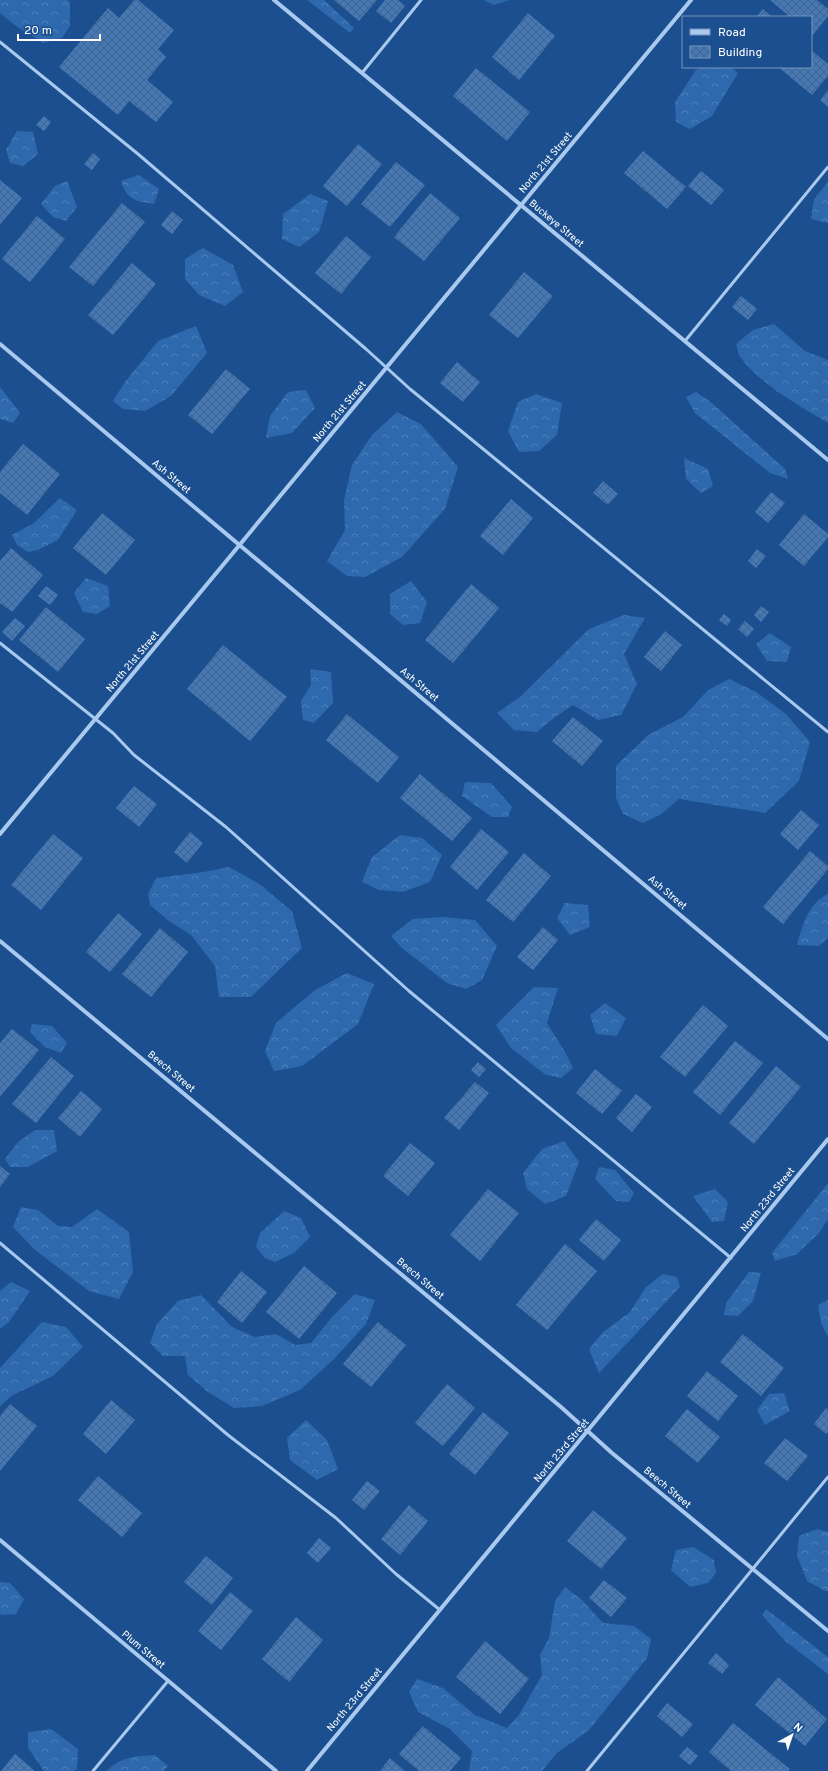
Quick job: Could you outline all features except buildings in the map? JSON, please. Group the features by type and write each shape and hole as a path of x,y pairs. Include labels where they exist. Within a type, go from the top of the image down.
{"street":[{"name":"Buckeye Street","path":"274,0 828,460"},
{"name":"North 21st Street","path":"0,834 691,0"},
{"name":"Ash Street","path":"0,344 828,1039"},
{"name":"Beech Street","path":"0,941 561,1407 612,1453 828,1631"},
{"name":"North 23rd Street","path":"307,1771 828,1139"},
{"name":"Plum Street","path":"0,1540 276,1771"}],"lane":[{"path":"362,73 421,0"},
{"path":"0,42 138,154 416,394 828,732"},
{"path":"685,341 828,167"},
{"path":"0,643 113,732 134,755 226,827 409,991 731,1258"},
{"path":"0,1243 216,1425 336,1518 396,1574 440,1610"},
{"path":"587,1771 828,1477"},
{"path":"93,1771 168,1681"}],"green space":[{"path":"0,0 67,0 70,2 70,26 62,38 43,43 16,26 0,13"},
{"path":"307,0 324,0 354,28 350,33"},
{"path":"484,0 509,0 494,5"},
{"path":"700,68 731,68 738,73 712,116 690,129 676,122 675,102 696,70"},
{"path":"17,131 33,132 38,154 23,166 10,163 6,150"},
{"path":"139,175 159,189 154,204 142,202 129,196 123,187 121,181"},
{"path":"67,181 77,207 66,221 53,217 41,204 55,186"},
{"path":"828,182 828,223 811,219 814,199"},
{"path":"310,194 328,201 319,232 299,247 282,239 283,214"},
{"path":"203,248 233,265 243,292 225,306 199,295 185,279 185,259"},
{"path":"774,324 805,351 828,360 828,423 770,386 749,368 740,357 736,344 753,330"},
{"path":"196,326 207,353 171,396 145,411 123,409 113,401 125,382 158,341"},
{"path":"0,387 20,413 13,423 0,419"},
{"path":"306,390 315,408 292,433 266,438 270,416 288,392"},
{"path":"696,392 712,403 785,469 788,479 770,473 695,413 686,397"},
{"path":"536,394 562,403 557,435 539,451 519,452 508,431 518,402"},
{"path":"397,412 421,424 458,467 445,509 402,557 365,577 347,576 327,561 345,530 344,500 352,465 372,435"},
{"path":"684,458 708,469 713,486 701,493 686,479"},
{"path":"60,498 77,510 58,540 38,550 28,552 17,545 12,535 34,523"},
{"path":"86,578 108,586 110,606 97,614 83,612 74,593"},
{"path":"411,581 427,602 420,623 403,625 390,614 390,594"},
{"path":"624,615 645,618 624,654 637,684 621,715 598,720 573,705 537,732 514,730 497,713 520,697 589,629"},
{"path":"770,633 791,647 787,662 767,661 756,644"},
{"path":"310,669 331,672 333,703 314,723 303,720 301,701 311,685"},
{"path":"729,679 756,692 786,714 810,742 799,781 765,813 679,799 660,815 643,823 623,814 616,798 616,766 648,735 683,717 708,690"},
{"path":"465,782 491,783 512,807 508,817 492,817 462,796"},
{"path":"400,835 422,838 442,855 430,882 403,892 379,890 362,882 372,857"},
{"path":"229,867 258,883 292,911 302,948 251,997 219,997 215,966 191,935 169,921 150,905 148,894 156,878 204,872"},
{"path":"828,894 828,938 819,946 797,945 807,915 821,898"},
{"path":"565,903 588,905 590,927 570,935 557,918"},
{"path":"443,917 475,920 497,946 482,980 466,989 447,983 402,948 391,936 413,919"},
{"path":"347,973 374,984 358,1024 302,1066 274,1071 265,1051 276,1023 315,990"},
{"path":"534,987 558,988 547,1023 573,1068 561,1078 546,1075 511,1048 496,1025"},
{"path":"605,1003 626,1018 617,1036 596,1034 590,1015"},
{"path":"32,1024 52,1026 67,1043 61,1053 45,1047 30,1032"},
{"path":"35,1130 54,1130 57,1151 28,1167 10,1167 5,1159 18,1142"},
{"path":"564,1141 579,1162 566,1196 545,1204 527,1189 523,1173 542,1149"},
{"path":"599,1167 615,1170 634,1193 629,1202 616,1201 595,1179"},
{"path":"828,1183 828,1219 819,1233 797,1254 775,1261 772,1253"},
{"path":"715,1189 728,1202 724,1221 712,1222 693,1196"},
{"path":"21,1207 38,1210 58,1226 72,1227 97,1209 129,1232 133,1272 119,1299 89,1291 35,1250 13,1227"},
{"path":"284,1211 301,1218 310,1237 294,1253 275,1262 265,1258 256,1247 260,1233"},
{"path":"749,1272 761,1273 753,1301 738,1316 724,1315 726,1303"},
{"path":"663,1274 677,1277 680,1287 599,1373 589,1349 603,1332 630,1312 646,1287"},
{"path":"11,1282 30,1291 9,1322 0,1329 0,1291"},
{"path":"355,1294 375,1300 366,1324 334,1359 300,1390 262,1406 234,1408 208,1392 188,1375 185,1356 163,1356 150,1343 157,1324 178,1301 201,1295 232,1327 255,1337 276,1334 295,1345 311,1343 332,1317"},
{"path":"828,1300 828,1337 821,1323 818,1305"},
{"path":"42,1322 66,1327 83,1347 53,1376 13,1395 0,1406 0,1368"},
{"path":"784,1393 790,1411 765,1425 757,1410 769,1394"},
{"path":"306,1420 327,1440 338,1469 317,1480 290,1460 287,1438"},
{"path":"817,1529 828,1532 828,1591 825,1591 807,1581 797,1556 799,1536"},
{"path":"693,1547 714,1560 716,1573 708,1583 690,1587 671,1570 676,1550"},
{"path":"0,1582 10,1583 24,1599 16,1614 1,1615 0,1613"},
{"path":"565,1587 582,1600 603,1623 634,1626 651,1639 647,1658 589,1730 557,1753 542,1771 469,1771 472,1751 450,1729 418,1712 409,1692 417,1679 443,1688 475,1715 507,1728 519,1715 542,1675 540,1655 549,1638 555,1601"},
{"path":"766,1609 828,1657 828,1674 785,1641 762,1615"},
{"path":"51,1729 78,1749 77,1769 74,1771 44,1771 28,1748 28,1732"},
{"path":"155,1755 168,1766 164,1771 107,1771 117,1763 129,1758"}]}
